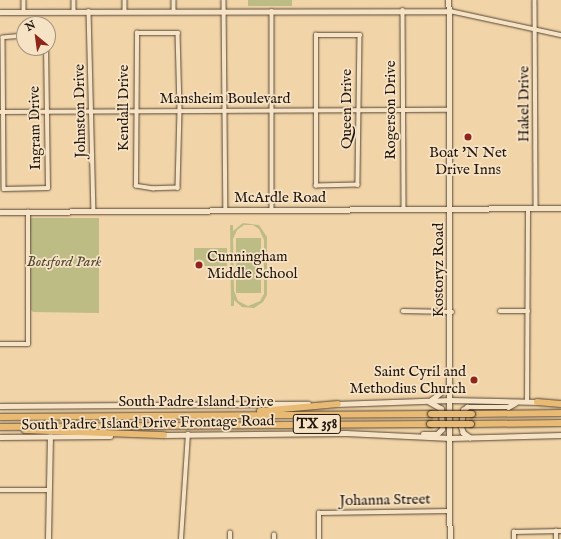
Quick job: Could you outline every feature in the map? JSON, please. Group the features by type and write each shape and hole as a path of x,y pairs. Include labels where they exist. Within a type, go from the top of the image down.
{"highway":[{"path":"537,402 561,403"},
{"path":"193,415 338,404"},
{"name":"South Padre Island Drive","path":"0,417 561,413"},
{"name":"South Padre Island Drive","path":"0,427 561,423"},
{"path":"14,427 48,432 164,435"}],"main road":[{"name":"Kostoryz Road","path":"450,0 452,312 450,384 450,539"},
{"path":"0,12 174,10 450,11"},
{"name":"McArdle Road","path":"0,212 561,208"},
{"path":"390,436 437,434 442,429 441,409 427,401 450,384"},
{"name":"South Padre Island Drive Frontage Road","path":"0,406 338,404 450,400 537,402"},
{"path":"470,438 463,432 461,427 463,410 467,407 508,407 517,402"},
{"name":"South Padre Island Drive Frontage Road","path":"0,437 346,433 450,438 561,435"},
{"path":"48,539 50,437"}],"street":[{"path":"24,0 24,12"},
{"path":"74,0 74,11"},
{"path":"125,0 125,11"},
{"path":"174,0 174,10"},
{"path":"224,0 226,211"},
{"name":"Hakel Drive","path":"535,0 536,209"},
{"path":"272,10 272,210"},
{"name":"Rogerson Drive","path":"403,10 402,110 404,210"},
{"name":"Johnston Drive","path":"89,11 94,211"},
{"path":"450,11 561,35"},
{"name":"Kendall Drive","path":"137,33 178,33 180,111 179,187 154,189 136,186 137,33"},
{"name":"Queen Drive","path":"316,35 360,35 360,110 358,185 316,186 316,35"},
{"path":"2,112 3,38 16,37"},
{"name":"Ingram Drive","path":"2,112 4,189 28,190 48,188 46,56"},
{"name":"Mansheim Boulevard","path":"2,112 450,110"},
{"path":"527,402 528,209"},
{"path":"0,344 28,344 28,212"},
{"path":"403,311 452,312"},
{"path":"500,311 528,311"},
{"path":"181,539 188,434"},
{"path":"0,490 49,490"},
{"name":"Johanna Street","path":"319,539 319,513 450,511"},
{"path":"556,531 556,539"},
{"path":"514,539 514,532 561,531"},
{"path":"230,533 230,539"}],"green space":[{"path":"248,0 292,0 292,6 248,6"},
{"name":"Botsford Park","path":"30,218 99,218 99,313 33,312 31,310"},
{"path":"243,223 259,225 267,237 267,295 263,302 254,308 242,307 234,300 234,306 231,306 230,225 233,225 233,231","holes":["244,225 253,225 259,229 264,240 264,294 260,301 248,306 238,301 234,291 233,239 237,230"]},
{"path":"236,238 261,238 261,293 236,293"},
{"path":"194,248 227,248 227,266 194,266"}],"place":[{"name":"Boat 'N Net Drive Inns","path":"468,137"},
{"name":"Cunningham Middle School","path":"199,265"},
{"name":"Saint Cyril and Methodius Church","path":"474,380"}]}
